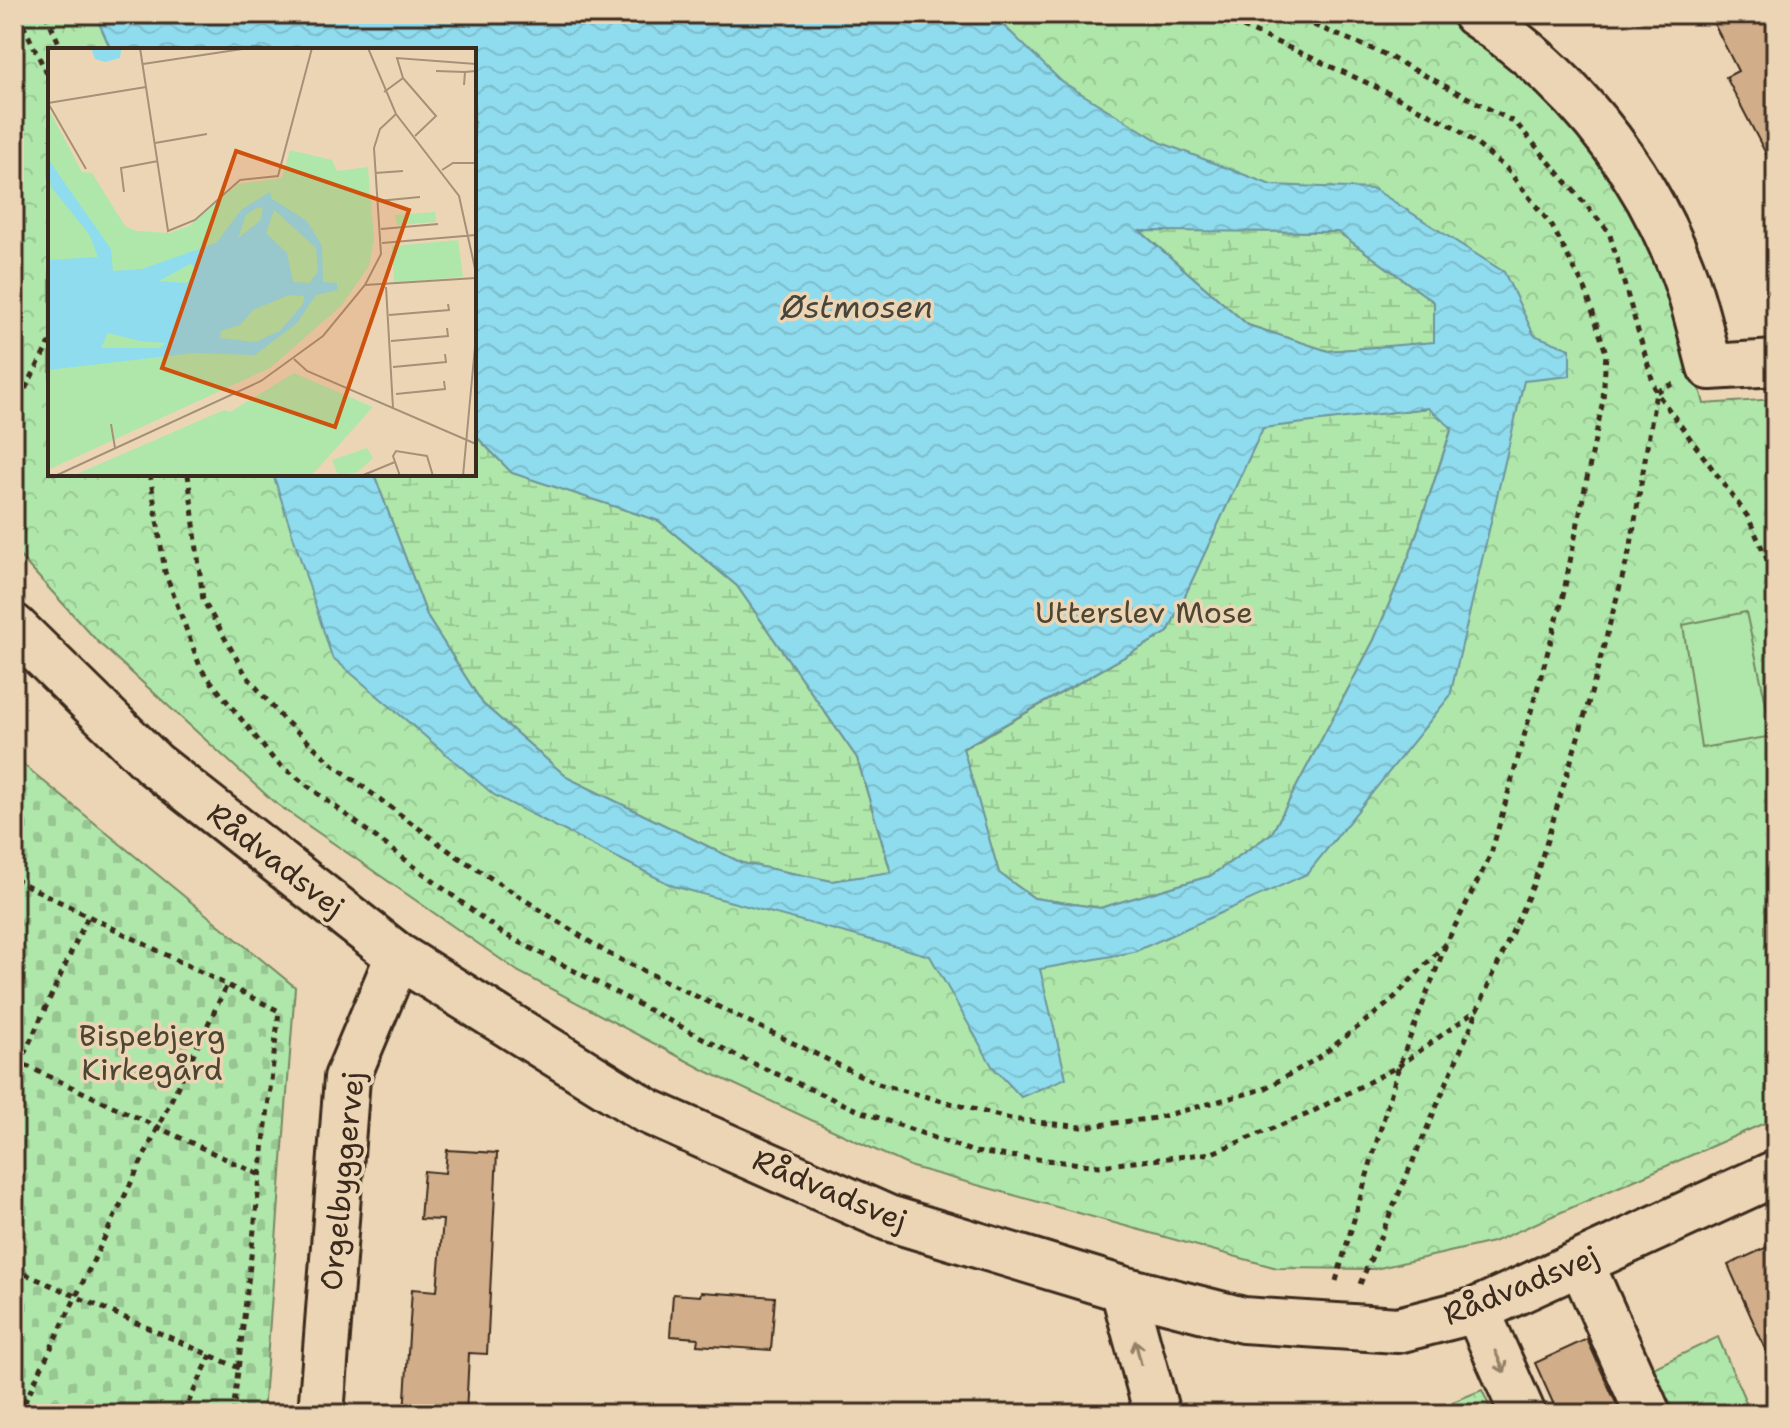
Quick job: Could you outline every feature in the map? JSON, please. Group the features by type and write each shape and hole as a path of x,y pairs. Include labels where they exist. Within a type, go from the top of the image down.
{"street":[{"path":"1475,14 1512,38 1583,103 1639,178 1682,268 1710,367 1776,363"},
{"name":"Rådvadsvej","path":"14,627 154,764 398,956 647,1111 888,1218 1123,1289 1243,1320 1398,1330 1477,1310 1776,1173"},
{"name":"Orgelbyggervej","path":"321,1414 347,1078 398,956"},
{"path":"1581,1263 1648,1414"},
{"path":"1123,1289 1157,1414"},
{"path":"1477,1310 1523,1414"}],"path":[{"path":"18,14 48,76"},
{"path":"46,14 61,48"},
{"path":"1214,14 1372,85 1455,127 1506,168 1552,226 1586,291 1606,353 1603,400 1562,601 1491,854 1447,942 1399,1066 1332,1328"},
{"path":"1287,14 1382,53 1516,123 1609,232 1656,392 1748,517 1776,579"},
{"path":"14,410 48,346"},
{"path":"1332,1328 1534,883 1589,701 1631,545 1656,392"},
{"path":"150,476 165,572 201,669 275,761 502,933 739,1057 857,1110 974,1152 1099,1166 1212,1153 1308,1114 1399,1066 1478,1009"},
{"path":"188,476 203,600 246,675 281,717 335,766 452,853 607,953 878,1084 1011,1119 1082,1127 1156,1118 1264,1089 1318,1058 1390,1002 1447,942"},
{"path":"14,879 279,1011 233,1414"},
{"path":"14,1076 17,1062 88,916"},
{"path":"19,1414 227,985"},
{"path":"17,1062 260,1175"},
{"path":"14,1269 239,1368"},
{"path":"183,1414 211,1355"}],"green space":[{"name":"Utterslev Mose","path":"14,14 1433,14 1447,20 1549,93 1625,185 1669,270 1704,404 1776,399 1776,1118 1493,1242 1375,1269 1277,1268 912,1167 706,1071 519,972 274,802 98,642 14,550"},
{"path":"1139,230 1338,232 1434,302 1434,343 1328,351 1248,325"},
{"path":"1428,408 1452,427 1410,554 1374,640 1272,833 1210,876 1100,908 1034,898 999,873 963,749 1168,632 1263,427"},
{"path":"476,436 512,473 659,521 737,586 857,758 891,873 832,881 742,863 568,778 483,704 428,618 375,476 476,476"},
{"path":"1746,612 1773,736 1701,748 1683,625"},
{"name":"Bispebjerg Kirkegård","path":"14,757 295,987 263,1414 14,1414"},
{"path":"1718,1337 1751,1414 1668,1414 1649,1370"},
{"path":"1482,1390 1493,1414 1423,1414"}],"water":[{"name":"Østmosen","path":"95,14 992,14 1061,81 1162,143 1271,185 1374,189 1504,272 1534,335 1570,349 1570,376 1524,381 1450,696 1307,874 1134,952 1040,969 1066,1078 1021,1097 992,1066 930,956 673,886 494,795 332,657 274,476 375,476 428,618 483,704 568,778 742,863 832,881 891,872 857,758 737,586 659,521 512,473 476,436 476,48 110,48","holes":["1140,231 1338,232 1434,302 1434,342 1328,351 1248,325","1428,408 1452,428 1410,554 1374,640 1272,833 1210,876 1100,908 1034,898 999,873 963,748 1168,632 1263,428"]}],"building":[{"path":"1709,14 1776,14 1776,173 1726,77 1738,71"},
{"path":"447,1150 497,1153 487,1354 469,1353 466,1414 404,1414 412,1289 437,1291 443,1220 420,1219 424,1171 445,1173"},
{"path":"1776,1243 1776,1373 1728,1265"},
{"path":"701,1292 775,1297 771,1350 697,1345 698,1338 670,1336 673,1294 700,1296"},
{"path":"1587,1339 1621,1414 1558,1414 1535,1363"}]}
